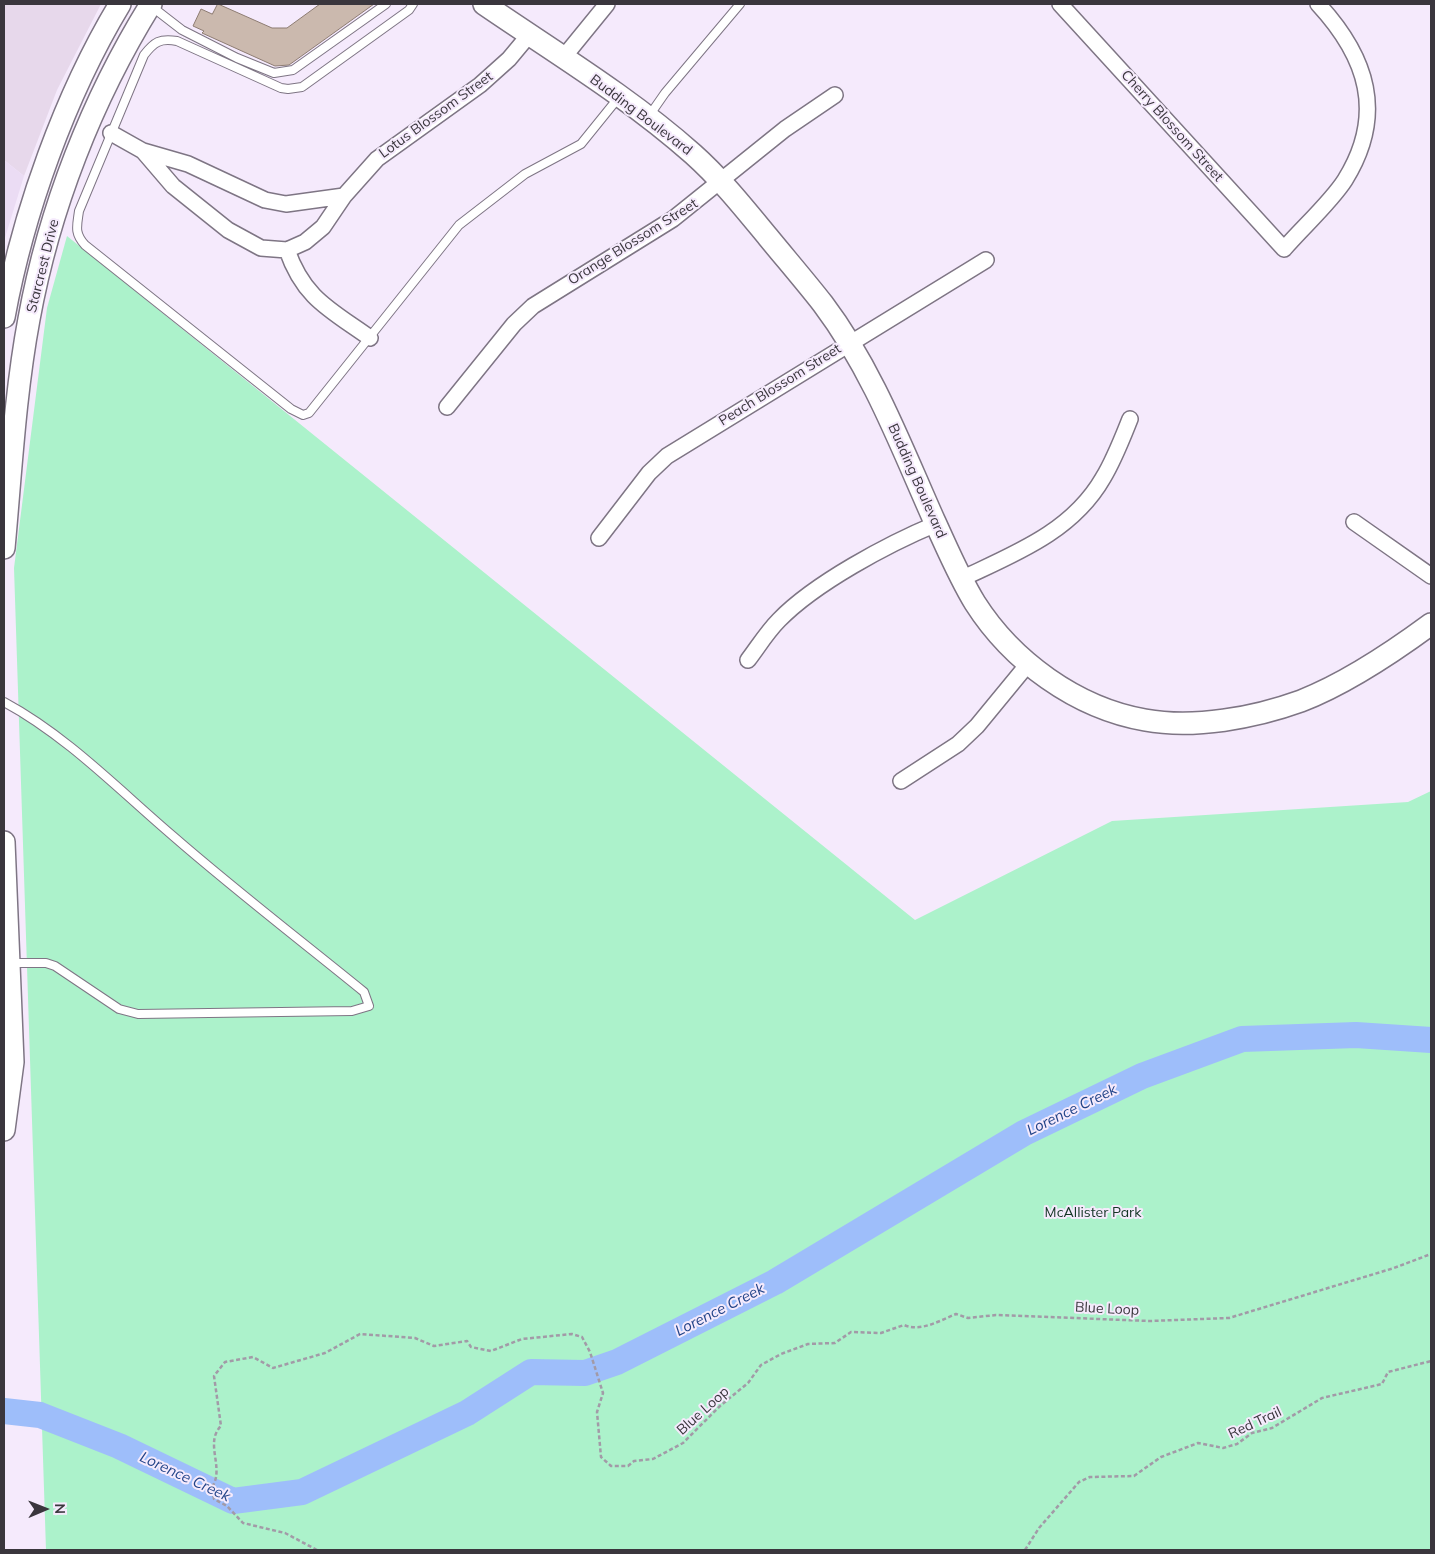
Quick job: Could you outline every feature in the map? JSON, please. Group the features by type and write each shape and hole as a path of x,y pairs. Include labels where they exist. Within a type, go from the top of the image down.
{"main road":[{"name":"Starcrest Drive","path":"4,317 29,213 74,94 120,4"},
{"name":"Starcrest Drive","path":"4,548 29,320 41,265 60,200 79,147 105,88 150,4"},
{"name":"Budding Boulevard","path":"484,4 648,118 721,180 822,302 850,342 879,398 962,579 992,627 1028,664 1075,694 1118,713 1143,720 1176,723 1214,720 1274,709 1302,700 1367,666 1431,624"},
{"path":"10,286 14,296 16,314 10,360 20,389"},
{"path":"4,842 13,1062 9,1104 4,1130"},
{"path":"4,1082 9,1104"}],"street":[{"path":"563,58 608,4"},
{"name":"Cherry Blossom Street","path":"1060,4 1284,249 1344,182 1357,157 1365,131 1367,104 1359,63 1340,27 1318,4"},
{"name":"Lotus Blossom Street","path":"287,250 305,242 323,228 344,196 377,159 480,85 509,59 529,35"},
{"name":"Orange Blossom Street","path":"447,407 514,324 533,306 673,220 700,200 721,180 785,129 836,95"},
{"path":"111,133 143,151 188,164 266,200 286,204 344,196"},
{"path":"143,151 173,186 228,230 261,248 287,250 298,277 308,292 370,338"},
{"name":"Peach Blossom Street","path":"599,538 649,473 667,456 986,260"},
{"path":"962,579 1030,547 1057,530 1077,512 1102,480 1130,419"},
{"path":"1354,522 1431,576"},
{"path":"748,660 778,621 809,594 888,547 936,524"},
{"path":"901,782 958,744 977,726 1028,664"}],"lane":[{"path":"150,4 182,30 237,58 274,73 293,70 386,4"},
{"path":"413,4 409,10 320,76 302,87 293,89 281,88 176,41 158,40 144,55 79,211 76,229 78,237 291,409 303,415 309,413 460,225 490,199 525,174 581,144 592,133 618,97"},
{"path":"648,118 665,93 740,4"},
{"path":"4,702 23,712 111,780 172,836 364,992 369,1006 352,1011 138,1014 118,1009 55,966 46,963 10,963"}],"path":[{"name":"Blue Loop","path":"316,1550 285,1533 243,1523 227,1506 214,1499 212,1488 217,1480 218,1468 213,1448 218,1429 221,1426 214,1376 225,1362 253,1357 273,1368 325,1353 360,1334 415,1338 434,1346 467,1341 471,1347 491,1351 522,1339 572,1334 582,1338 590,1352 603,1393 597,1412 601,1457 611,1466 628,1466 634,1461 653,1459 683,1444 720,1406 748,1383 761,1365 781,1354 808,1344 834,1343 851,1332 881,1333 904,1325 911,1328 923,1328 956,1314 968,1318 1005,1315 1152,1321 1229,1318 1394,1268 1431,1254"},
{"name":"Red Trail","path":"1025,1550 1039,1528 1079,1482 1090,1477 1134,1476 1161,1457 1198,1444 1223,1448 1237,1444 1252,1433 1272,1428 1322,1398 1382,1384 1388,1372 1431,1361"}],"shaded area":[{"path":"4,4 101,4 57,90 24,176 4,160"},
{"path":"4,160 24,176 4,241"}],"green space":[{"name":"McAllister Park","path":"67,236 915,920 1112,821 1408,802 1431,791 1431,1550 46,1550 14,568 47,308"}],"building":[{"path":"218,4 272,28 287,28 320,4 374,4 289,65 275,66 202,33 204,31 193,26 201,9 212,14"}],"waterway":[{"name":"Lorence Creek","path":"4,1411 40,1415 119,1446 233,1501 302,1492 467,1413 531,1372 585,1373 617,1362 775,1282 1024,1133 1142,1076 1242,1039 1356,1035 1431,1040"}]}
